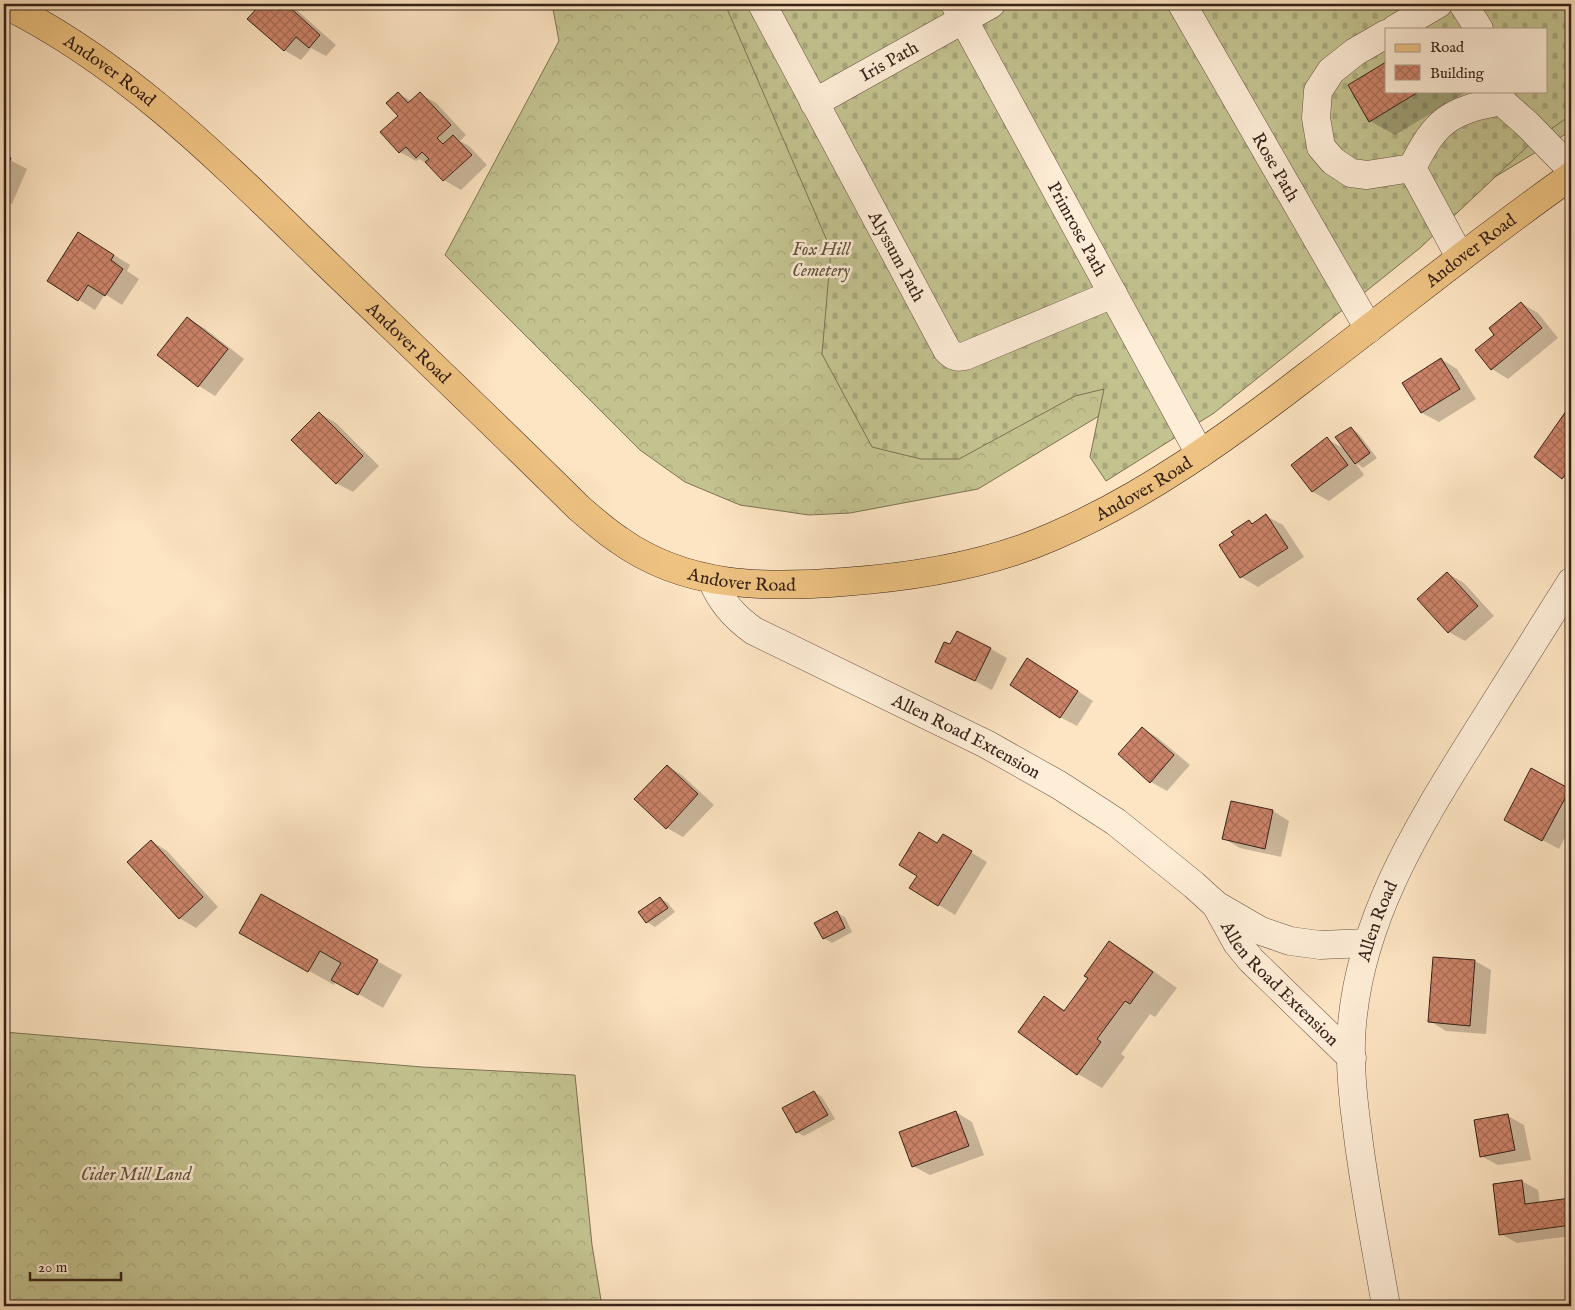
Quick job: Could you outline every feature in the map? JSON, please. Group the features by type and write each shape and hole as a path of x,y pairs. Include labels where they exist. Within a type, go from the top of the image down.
{"main road":[{"name":"Andover Road","path":"4,4 48,27 94,57 194,136 579,508 619,540 641,554 687,574 712,580 753,585 824,584 933,572 994,557 1053,537 1146,488 1200,454 1274,402 1460,257 1571,176"}],"street":[{"name":"Alyssum Path","path":"762,4 952,355 958,357 965,356 1113,294"},
{"name":"Iris Path","path":"814,103 959,11 992,4"},
{"name":"Rose Path","path":"1182,4 1369,329"},
{"path":"1397,28 1438,4"},
{"path":"1463,4 1478,28"},
{"name":"Primrose Path","path":"959,11 1200,454"},
{"path":"1385,35 1355,52 1331,71 1318,91 1316,118 1321,147 1333,162 1351,173 1367,175 1412,168"},
{"path":"1412,168 1424,144 1437,127 1450,116 1501,96 1571,169"},
{"path":"1412,168 1460,257"},
{"name":"Allen Road Extension","path":"712,580 720,598 731,613 754,631 986,744 1059,785 1116,822 1216,905 1261,931 1290,941 1320,945 1368,943"},
{"name":"Allen Road","path":"1386,1306 1362,1171 1351,1084 1355,996 1368,943 1387,892 1409,845 1449,777 1571,582"},
{"name":"Allen Road Extension","path":"1216,905 1237,943 1251,960 1352,1058"}],"green space":[{"name":"Fox Hill Cemetery","path":"552,4 1571,4 1571,131 978,489 850,513 809,515 740,505 685,482 640,450 445,255 559,41"},
{"name":"Fox Hill Cemetery","path":"725,4 1571,4 1571,115 1531,143 1420,248 1214,413 1106,481 1090,457 1104,389 1075,396 959,459 921,459 872,447 822,354 831,250"},
{"name":"Cider Mill Land","path":"4,1032 422,1067 575,1075 592,1245 602,1306 4,1306"}],"building":[{"path":"261,4 286,4 320,35 309,48 296,37 284,51 247,19"},
{"path":"1385,63 1385,92 1418,92 1369,122 1348,85"},
{"path":"398,92 408,103 420,92 451,125 437,138 443,144 453,135 472,155 443,181 425,162 429,159 422,152 416,158 406,147 399,153 380,132 398,116 386,103"},
{"path":"4,155 11,158 4,176"},
{"path":"78,232 114,255 111,260 123,269 105,296 88,285 78,301 47,281"},
{"path":"1521,302 1542,328 1491,370 1475,350 1494,335 1489,328"},
{"path":"187,317 228,349 198,387 157,355"},
{"path":"1441,358 1460,389 1421,413 1402,383"},
{"path":"1571,404 1571,467 1562,479 1534,457"},
{"path":"319,412 363,456 336,484 291,440"},
{"path":"1351,427 1370,453 1355,464 1335,437"},
{"path":"1327,437 1348,465 1312,492 1291,465"},
{"path":"1266,514 1288,548 1240,578 1219,545 1234,535 1231,532 1249,520 1252,524"},
{"path":"1447,572 1478,606 1448,633 1417,599"},
{"path":"957,631 991,648 975,681 935,662 944,642 950,644"},
{"path":"1027,658 1078,691 1060,718 1010,685"},
{"path":"1142,727 1174,755 1150,783 1118,754"},
{"path":"667,765 698,794 666,829 634,799"},
{"path":"1531,768 1570,789 1542,841 1504,820"},
{"path":"1231,801 1273,810 1265,849 1222,839"},
{"path":"919,832 937,843 943,834 972,851 938,906 909,888 917,876 899,865"},
{"path":"151,840 203,897 179,919 127,862"},
{"path":"261,894 378,960 358,995 331,980 341,963 320,951 308,972 239,933"},
{"path":"660,897 668,908 646,923 638,912"},
{"path":"837,911 845,928 823,939 814,923"},
{"path":"1109,941 1153,972 1130,1004 1125,1001 1097,1039 1101,1042 1077,1075 1018,1032 1044,996 1064,1011 1088,978 1084,976"},
{"path":"1433,957 1475,960 1470,1026 1428,1022"},
{"path":"814,1091 828,1115 796,1133 782,1108"},
{"path":"956,1111 969,1146 912,1167 899,1132"},
{"path":"1508,1114 1515,1150 1480,1157 1474,1120"},
{"path":"1522,1180 1525,1204 1571,1198 1571,1225 1499,1235 1493,1184"}]}
